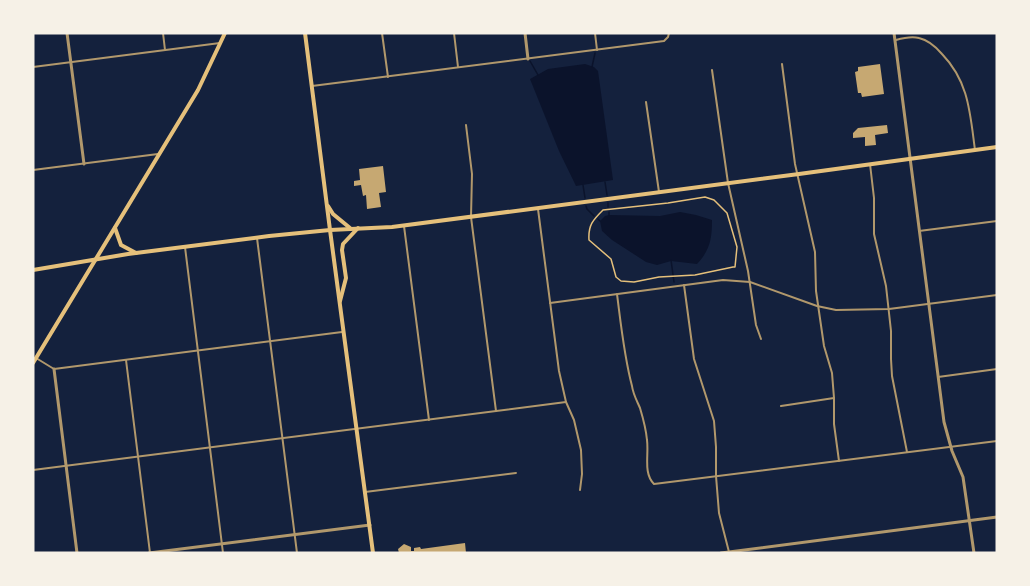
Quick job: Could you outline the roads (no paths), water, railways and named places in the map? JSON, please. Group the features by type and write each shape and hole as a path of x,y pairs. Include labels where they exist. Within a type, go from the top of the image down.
{"main road":[{"path":"34,361 198,90 225,33"},
{"path":"305,33 373,553"},
{"path":"33,270 136,253 330,230 392,227 997,147"},
{"path":"326,203 333,214 351,229"},
{"path":"115,228 121,245 136,253"},
{"path":"340,304 346,278 343,244 358,228"}],"street":[{"path":"67,33 84,164"},
{"path":"164,33 165,50"},
{"path":"382,33 387,76"},
{"path":"454,33 458,68"},
{"path":"525,33 528,59"},
{"path":"595,33 597,50"},
{"path":"894,33 944,422 963,477 974,553"},
{"path":"312,86 664,41 669,35"},
{"path":"895,40 919,38 929,42 950,62 966,91 975,150"},
{"path":"33,67 220,43"},
{"path":"782,64 795,164 816,252 817,306 824,346 832,373 834,424 839,461"},
{"path":"712,70 728,183 750,282 756,325 761,339"},
{"path":"646,102 659,192"},
{"path":"466,124 472,174 471,217 496,411"},
{"path":"33,170 160,154"},
{"path":"870,164 874,198 874,234 886,286 891,331 892,376 907,452"},
{"path":"538,208 559,371 581,450 580,490"},
{"path":"919,231 997,221"},
{"path":"404,225 429,420"},
{"path":"257,238 297,553"},
{"path":"185,247 224,553"},
{"path":"550,303 723,280 750,282 817,306 836,310 888,309 997,295"},
{"path":"684,285 694,359 714,421 720,513 729,552"},
{"path":"617,294 632,388 646,430 649,452 647,468 649,478 654,484 997,441"},
{"path":"34,361 54,369 343,332"},
{"path":"126,360 150,553 370,525"},
{"path":"54,369 77,553"},
{"path":"938,377 997,369"},
{"path":"781,406 834,398"},
{"path":"33,470 566,402"},
{"path":"365,492 516,473"},
{"path":"721,553 997,518"}],"water":[{"path":"585,64 598,71 613,180 576,186 530,79 548,69"},
{"path":"680,212 712,220 709,244 697,264 671,261 657,265 646,262 612,240 602,231 600,221 609,215 660,216"}],"waterway":[{"path":"592,67 595,53"},
{"path":"530,61 538,75"},
{"path":"605,182 607,195"},
{"path":"583,185 585,198"},
{"path":"586,206 594,216"},
{"path":"671,260 674,282"}]}
